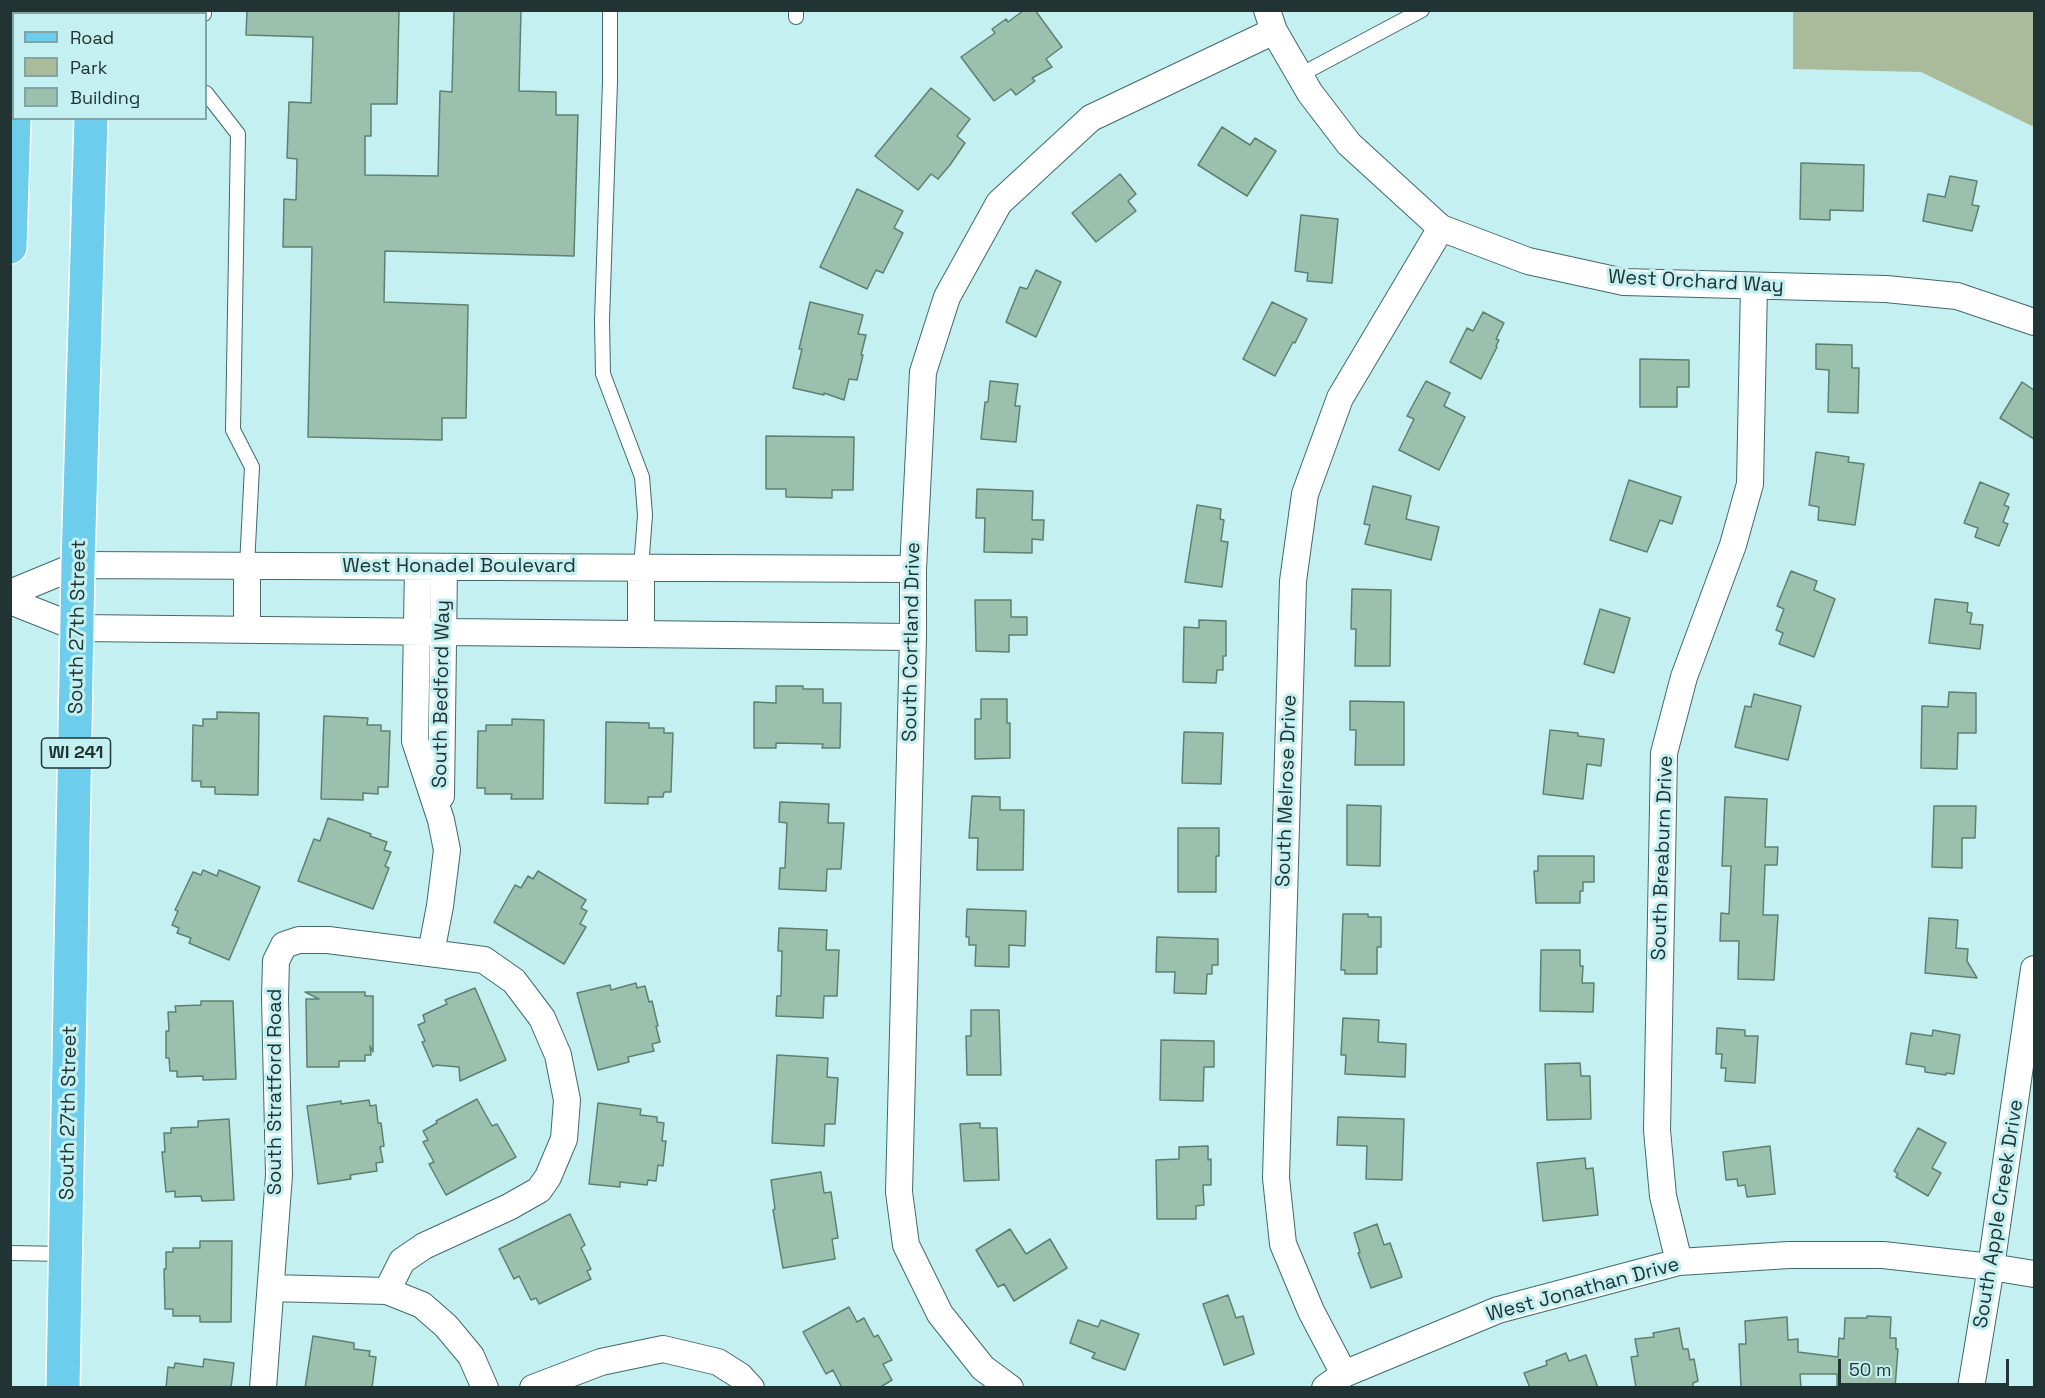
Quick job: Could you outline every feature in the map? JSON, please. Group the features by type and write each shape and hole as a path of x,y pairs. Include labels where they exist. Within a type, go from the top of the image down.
{"main road":[{"path":"10,247 14,120"},
{"name":"South 27th Street","path":"63,1388 78,565 91,120"}],"street":[{"name":"West Orchard Way","path":"1270,21 1310,93 1349,144 1441,228 1528,261 1624,282 1886,289 1957,296 2034,322"},
{"name":"South Cortland Drive","path":"1010,1388 983,1368 940,1314 906,1245 900,1202 912,569 923,372 947,297 999,203 1091,118 1270,21"},
{"name":"South Melrose Drive","path":"1335,1381 1311,1311 1283,1244 1276,1178 1293,581 1305,494 1341,398 1441,228"},
{"name":"South Breaburn Drive","path":"1678,1262 1663,1196 1657,1130 1665,753 1684,677 1733,545 1750,484 1754,286"},
{"name":"West Honadel Boulevard","path":"10,593 78,565 912,569"},
{"path":"247,566 247,630"},
{"name":"South Bedford Way","path":"418,567 415,741 441,820 447,850 431,952"},
{"name":"South Bedford Way","path":"441,820 444,567"},
{"path":"641,568 641,634"},
{"path":"10,601 78,628 912,637"},
{"name":"South Stratford Road","path":"263,1388 279,1175 276,961 284,945 299,940 328,940 431,952"},
{"path":"387,1291 402,1261 424,1246 509,1207 539,1190 548,1177 564,1139 567,1100 558,1055 542,1018 514,981 484,960 431,952"},
{"name":"South Apple Creek Drive","path":"1971,1388 2034,969"},
{"name":"West Jonathan Drive","path":"1335,1381 1498,1310 1678,1262 1789,1255 1883,1255 2034,1274"},
{"path":"271,1288 387,1291 422,1305 446,1326 471,1356 485,1388"},
{"path":"533,1388 601,1362 663,1349 718,1362 740,1376 752,1388"}],"lane":[{"path":"610,10 610,82 602,320 603,374 642,477 645,515 641,568"},
{"path":"1300,75 1422,10"},
{"path":"207,94 238,134 233,430 252,467 247,566"},
{"path":"10,1253 66,1254"}],"green space":[{"path":"1793,11 2034,11 2034,127 1921,72 1793,69"}],"building":[{"path":"247,10 399,10 397,104 371,104 371,136 365,136 365,175 438,176 440,91 452,92 454,10 521,10 519,91 556,92 556,115 578,115 574,256 385,251 384,302 468,305 466,418 442,418 442,440 308,437 312,247 283,247 284,199 296,200 297,159 287,158 289,102 311,103 313,37 246,35"},
{"path":"1024,10 1035,10 1062,47 1046,59 1052,67 1032,78 1035,81 1016,95 1011,89 994,101 961,57 995,33 992,29 1006,19 1008,22"},
{"path":"931,88 970,119 957,136 965,143 950,165 938,179 931,174 918,190 875,156"},
{"path":"1222,127 1250,145 1255,138 1276,151 1247,196 1198,165"},
{"path":"1801,163 1864,165 1863,211 1830,210 1830,220 1800,219"},
{"path":"1120,174 1136,194 1128,201 1136,211 1096,242 1072,213"},
{"path":"1950,176 1977,181 1972,205 1979,206 1972,231 1923,221 1928,194 1945,197"},
{"path":"857,189 903,211 894,228 903,233 883,273 876,270 867,289 820,267"},
{"path":"1301,215 1338,219 1332,283 1307,281 1308,273 1295,271"},
{"path":"1036,270 1061,282 1036,337 1006,322 1020,287 1027,289"},
{"path":"810,302 863,315 858,334 866,335 861,355 863,355 857,380 849,379 844,400 824,393 824,395 793,388"},
{"path":"1272,302 1307,319 1275,376 1243,359"},
{"path":"1483,312 1504,323 1496,339 1499,340 1497,347 1481,379 1450,362 1467,328 1473,331"},
{"path":"1816,344 1852,345 1852,368 1859,368 1858,413 1828,412 1829,370 1816,369"},
{"path":"1640,359 1689,360 1689,387 1677,387 1677,407 1640,407"},
{"path":"990,381 1018,384 1015,406 1020,406 1016,442 981,439"},
{"path":"1426,381 1450,393 1444,406 1465,417 1439,470 1399,450 1414,419 1407,416"},
{"path":"2022,382 2034,390 2034,439 2000,418"},
{"path":"766,436 854,437 853,490 832,490 832,498 786,497 786,489 766,489"},
{"path":"1816,452 1849,457 1848,462 1864,464 1855,525 1818,520 1819,507 1809,505"},
{"path":"1629,480 1681,497 1672,524 1660,520 1647,552 1610,540"},
{"path":"1980,482 2009,494 2004,505 2009,507 2003,522 2008,524 1999,546 1975,537 1978,528 1964,523"},
{"path":"1373,486 1411,496 1406,519 1439,527 1431,560 1365,544 1370,525 1364,524"},
{"path":"977,489 1033,491 1032,520 1044,520 1043,540 1032,539 1032,553 984,552 985,518 976,518"},
{"path":"1197,505 1221,509 1220,519 1224,520 1221,541 1228,542 1222,587 1185,582"},
{"path":"1791,571 1817,581 1814,590 1835,599 1814,657 1779,644 1783,633 1776,630 1784,609 1777,606"},
{"path":"1352,589 1391,590 1390,666 1355,666 1356,629 1351,629"},
{"path":"1935,599 1968,603 1967,612 1972,613 1970,624 1983,625 1980,649 1929,643"},
{"path":"975,600 1011,600 1011,617 1027,617 1027,635 1009,635 1009,652 976,651"},
{"path":"1600,609 1630,618 1614,673 1584,664"},
{"path":"1199,620 1226,621 1226,656 1223,656 1223,670 1217,670 1216,683 1183,682 1184,627 1199,628"},
{"path":"776,686 823,689 823,703 841,703 840,748 822,748 823,744 776,743 776,748 754,748 754,702 776,703"},
{"path":"1949,692 1976,693 1976,733 1958,733 1957,769 1921,768 1922,706 1948,707"},
{"path":"1754,694 1801,706 1788,760 1735,747 1745,706 1751,707"},
{"path":"981,699 1007,699 1010,758 975,759 975,719 981,719"},
{"path":"1350,701 1404,702 1404,765 1355,765 1356,730 1350,730"},
{"path":"217,712 259,713 258,795 215,794 215,787 201,787 201,781 192,781 193,725 203,726 203,719 217,719"},
{"path":"324,716 368,718 367,725 381,725 381,731 390,731 388,787 378,787 378,794 363,793 363,800 321,799"},
{"path":"512,719 544,720 543,799 511,799 512,794 485,794 485,788 477,788 478,731 486,731 486,725 512,725"},
{"path":"606,722 649,723 649,728 664,728 664,733 673,733 671,792 664,792 663,797 648,797 648,804 605,803"},
{"path":"1550,730 1604,739 1601,766 1587,764 1583,799 1543,794"},
{"path":"1184,732 1223,733 1221,784 1182,783"},
{"path":"972,796 1000,797 1000,810 1024,810 1023,870 977,870 978,838 969,838"},
{"path":"1725,797 1767,799 1765,847 1778,847 1777,865 1765,865 1763,915 1778,915 1774,980 1738,979 1739,941 1720,941 1721,913 1729,914 1731,866 1722,866"},
{"path":"780,802 829,804 828,823 844,823 841,869 827,869 826,891 779,889 780,868 785,868 787,823 779,822"},
{"path":"1347,805 1381,806 1380,866 1347,865"},
{"path":"1934,806 1976,806 1975,838 1962,838 1962,868 1932,867"},
{"path":"328,818 387,842 384,850 391,852 385,866 389,868 373,909 298,881 314,839 320,841"},
{"path":"1178,828 1219,828 1216,892 1178,892"},
{"path":"1538,856 1594,856 1594,882 1583,882 1580,903 1536,903 1534,871 1538,871"},
{"path":"203,870 217,876 219,870 260,887 229,960 189,943 191,938 177,933 179,928 172,925 178,911 175,910 193,872 201,875"},
{"path":"538,871 586,900 581,908 587,911 580,924 586,927 564,964 494,922 515,885 521,888 528,876 533,879"},
{"path":"967,909 1026,911 1025,946 1009,945 1009,967 975,966 976,945 969,945 969,937 966,937"},
{"path":"1343,914 1368,914 1368,917 1381,917 1381,947 1377,947 1377,974 1345,974 1345,970 1341,970"},
{"path":"1929,918 1958,920 1956,948 1968,949 1967,961 1977,978 1925,973"},
{"path":"779,928 827,930 826,950 839,950 837,996 824,996 823,1018 776,1016 777,996 781,996 782,951 778,951"},
{"path":"1157,937 1218,939 1218,965 1212,965 1212,974 1207,974 1206,994 1174,993 1175,972 1156,972"},
{"path":"1541,950 1580,950 1580,966 1583,966 1582,983 1594,983 1593,1012 1540,1011"},
{"path":"636,983 637,988 645,986 649,1002 652,1001 660,1042 652,1044 654,1051 628,1057 629,1062 598,1070 577,993 610,985 611,990"},
{"path":"475,988 506,1060 460,1081 459,1067 436,1065 433,1067 422,1042 425,1041 418,1025 425,1022 423,1015 447,1004 445,1000"},
{"path":"305,992 365,992 365,996 373,996 373,1052 370,1046 371,1055 365,1055 365,1061 339,1061 339,1067 307,1067 306,999 319,999"},
{"path":"201,1001 233,1001 236,1079 203,1080 203,1076 177,1077 177,1071 170,1071 169,1058 166,1058 166,1031 169,1031 168,1012 176,1012 175,1006 201,1005"},
{"path":"971,1010 999,1010 1001,1075 967,1075 966,1036 971,1036"},
{"path":"1343,1018 1379,1020 1378,1042 1406,1044 1405,1077 1345,1074 1346,1055 1341,1055"},
{"path":"1717,1028 1745,1030 1745,1036 1758,1036 1755,1083 1725,1081 1726,1068 1721,1068 1722,1054 1716,1054"},
{"path":"1933,1030 1960,1035 1954,1074 1925,1072 1925,1067 1906,1064 1911,1033 1932,1036"},
{"path":"1161,1040 1214,1041 1214,1067 1204,1067 1203,1101 1160,1100"},
{"path":"777,1055 828,1058 827,1077 838,1078 835,1124 825,1124 824,1146 772,1143"},
{"path":"1580,1063 1581,1076 1590,1076 1591,1119 1547,1120 1545,1064"},
{"path":"477,1099 492,1126 497,1124 516,1157 446,1195 429,1164 434,1162 423,1142 428,1140 423,1131 437,1123 436,1121"},
{"path":"369,1100 370,1106 376,1105 378,1123 381,1123 384,1146 380,1147 383,1162 376,1163 377,1171 350,1175 351,1179 318,1184 307,1106"},
{"path":"598,1103 641,1109 640,1115 657,1117 657,1122 664,1123 662,1141 666,1141 663,1166 658,1165 656,1181 648,1180 647,1185 620,1182 620,1187 589,1184"},
{"path":"1338,1117 1404,1119 1402,1180 1366,1179 1367,1146 1337,1145"},
{"path":"229,1119 234,1200 202,1201 201,1196 175,1197 175,1191 166,1192 162,1152 165,1152 164,1133 171,1133 171,1128 198,1127 198,1121"},
{"path":"980,1123 980,1128 997,1128 999,1180 964,1181 960,1124"},
{"path":"1918,1128 1946,1143 1932,1168 1941,1173 1928,1196 1896,1177 1898,1174 1894,1171"},
{"path":"1208,1146 1208,1160 1211,1159 1211,1185 1203,1185 1204,1205 1196,1206 1196,1219 1157,1219 1156,1160 1179,1159 1179,1147"},
{"path":"1770,1146 1775,1194 1747,1197 1745,1185 1738,1186 1737,1179 1726,1180 1723,1152"},
{"path":"1585,1158 1586,1169 1593,1168 1598,1215 1543,1221 1537,1163"},
{"path":"821,1172 824,1193 831,1192 838,1238 832,1239 835,1259 783,1268 773,1210 775,1209 771,1180"},
{"path":"570,1214 585,1245 581,1248 591,1269 587,1271 591,1279 539,1304 536,1298 531,1300 519,1276 514,1279 499,1249"},
{"path":"1377,1224 1384,1245 1390,1243 1402,1277 1371,1288 1358,1253 1360,1252 1354,1233"},
{"path":"1010,1229 1026,1254 1050,1239 1067,1268 1014,1301 1004,1284 998,1287 976,1250"},
{"path":"200,1241 232,1241 231,1322 200,1322 200,1316 173,1316 173,1309 165,1309 166,1252 173,1252 173,1248 200,1248"},
{"path":"1228,1295 1236,1318 1243,1316 1254,1354 1224,1365 1203,1304"},
{"path":"849,1307 857,1322 864,1318 874,1337 878,1335 892,1360 883,1364 892,1380 879,1388 842,1388 833,1370 826,1374 803,1332"},
{"path":"1867,1316 1891,1317 1890,1338 1896,1338 1896,1349 1898,1349 1895,1388 1837,1388 1837,1374 1800,1374 1801,1388 1741,1388 1739,1344 1746,1344 1745,1321 1787,1317 1788,1340 1798,1339 1798,1352 1838,1357 1839,1338 1844,1339 1845,1318 1867,1318"},
{"path":"1078,1320 1098,1327 1101,1320 1139,1334 1125,1370 1092,1358 1095,1353 1070,1343"},
{"path":"1679,1328 1683,1349 1688,1349 1690,1360 1694,1359 1698,1381 1693,1383 1693,1388 1636,1388 1631,1357 1638,1356 1635,1339 1654,1337 1653,1333"},
{"path":"313,1336 354,1343 354,1349 370,1351 369,1356 376,1357 372,1388 305,1388"},
{"path":"1566,1353 1569,1361 1586,1355 1598,1388 1530,1388 1524,1373 1547,1365 1546,1361"},
{"path":"204,1359 234,1363 231,1388 166,1388 168,1367 174,1368 175,1363 203,1367"}]}
